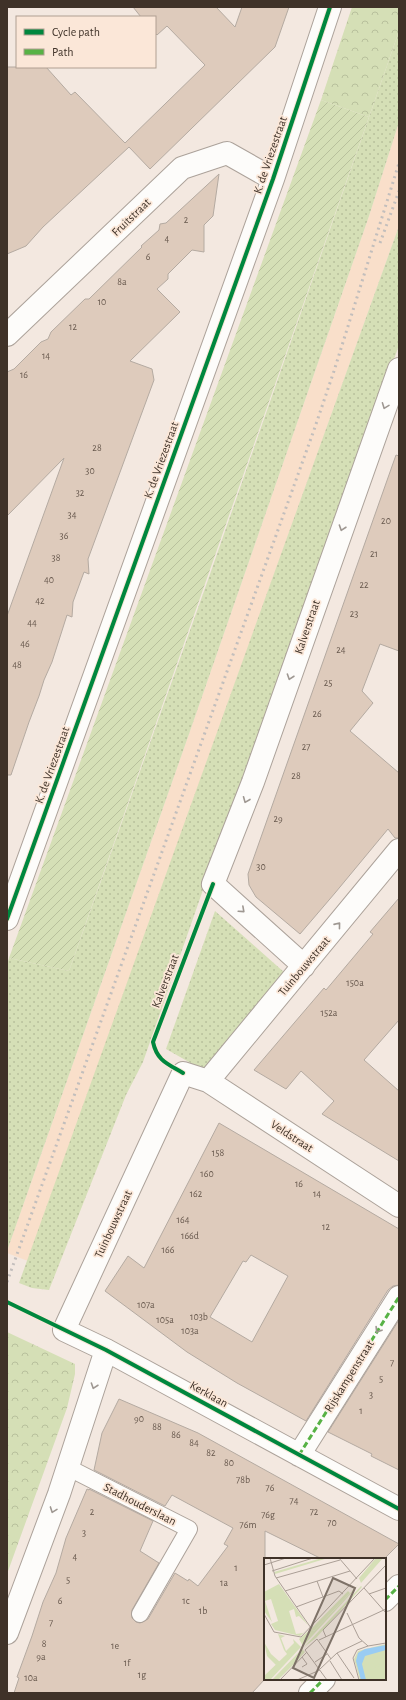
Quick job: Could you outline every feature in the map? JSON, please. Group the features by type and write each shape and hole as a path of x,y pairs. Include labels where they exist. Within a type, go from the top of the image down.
{"street":[{"name":"K. de Vriezestraat","path":"7,919 273,179 330,7"},
{"name":"Fruitstraat","path":"7,335 182,168 227,153 273,179"},
{"name":"Kalverstraat","path":"304,966 213,884 254,782 399,369"},
{"name":"Tuinbouwstraat","path":"208,1081 399,850"},
{"name":"Tuinbouwstraat","path":"64,1330 183,1073"},
{"name":"Veldstraat","path":"183,1073 208,1081 399,1206"},
{"name":"Rijskampenstraat","path":"299,1455 399,1297"},
{"name":"Kerklaan","path":"64,1330 106,1350 399,1510"},
{"path":"7,1633 59,1494 106,1350"},
{"path":"386,1599 399,1586"},
{"path":"310,1693 323,1680"}],"lane":[{"name":"Stadhouderslaan","path":"67,1467 189,1528 140,1614"}],"shaded area":[{"path":"399,122 399,226 28,1261 7,1253 7,1251 369,216"}],"green space":[{"path":"352,7 399,7 399,31 369,117 321,100"},
{"path":"399,31 399,122 369,216 7,1251 7,965 9,958 69,971 209,577"},
{"path":"321,100 369,117 69,971 9,958"},
{"path":"399,226 399,345 347,493 234,801 143,1062 126,1095 49,1290 32,1288 19,1283"},
{"path":"215,911 285,973 203,1070 166,1049"},
{"path":"7,1332 75,1364 75,1374 67,1408 7,1574"}],"building":[{"path":"133,7 216,7 235,27 242,7 289,7 275,47 150,169 129,147 43,227 26,246 7,254 7,67 47,68 71,95 75,92 125,143 205,65 167,26 157,35 156,34 156,16 140,16"},
{"path":"219,174 213,216 204,225 204,252 192,250 168,274 168,279 157,289 180,312 130,361 152,369 154,380 88,559 89,574 84,572 73,602 72,617 67,615 52,662 44,680 11,775 7,775 7,616 64,458 7,516 7,372 14,369 41,342 48,339 51,332 85,299 89,299 142,247 141,246 159,230 160,224 166,223"},
{"path":"396,455 399,456 399,651 380,644 362,691 373,703 350,731 399,773 399,838 395,838 388,829 300,934 256,897 249,885 248,874"},
{"path":"399,898 399,1020 364,1060 399,1091 399,1161 322,1114 334,1101 301,1071 286,1089 254,1070 324,988 326,990 373,934 370,932"},
{"path":"219,1123 399,1229 399,1285 393,1286 388,1290 306,1421 237,1383 187,1352 105,1291 128,1256 144,1268","holes":["251,1255 288,1276 252,1342 210,1317 243,1261 246,1262"]},
{"path":"399,1320 399,1470 371,1456 372,1454 328,1432"},
{"path":"119,1399 198,1433 399,1544 385,1558 320,1558 265,1531 264,1680 252,1693 14,1693 19,1678 17,1677 43,1602 56,1573 66,1538 87,1489 153,1521 140,1551 159,1563 132,1610 132,1618 136,1622 140,1623 148,1619 175,1573 188,1581 189,1579 198,1586 228,1546 224,1544 233,1528 172,1495 165,1506 94,1470 102,1433"}],"railway":[{"path":"7,1282 314,430 399,163"},
{"path":"380,243 399,191"}],"marked path":[{"path":"299,1455 399,1297"},
{"path":"386,1599 399,1586"},
{"path":"310,1693 323,1680"}],"cycle path":[{"path":"7,919 273,179 330,7"},
{"path":"183,1073 160,1058 153,1042 213,884"},
{"path":"7,1302 106,1350 399,1509"}]}
